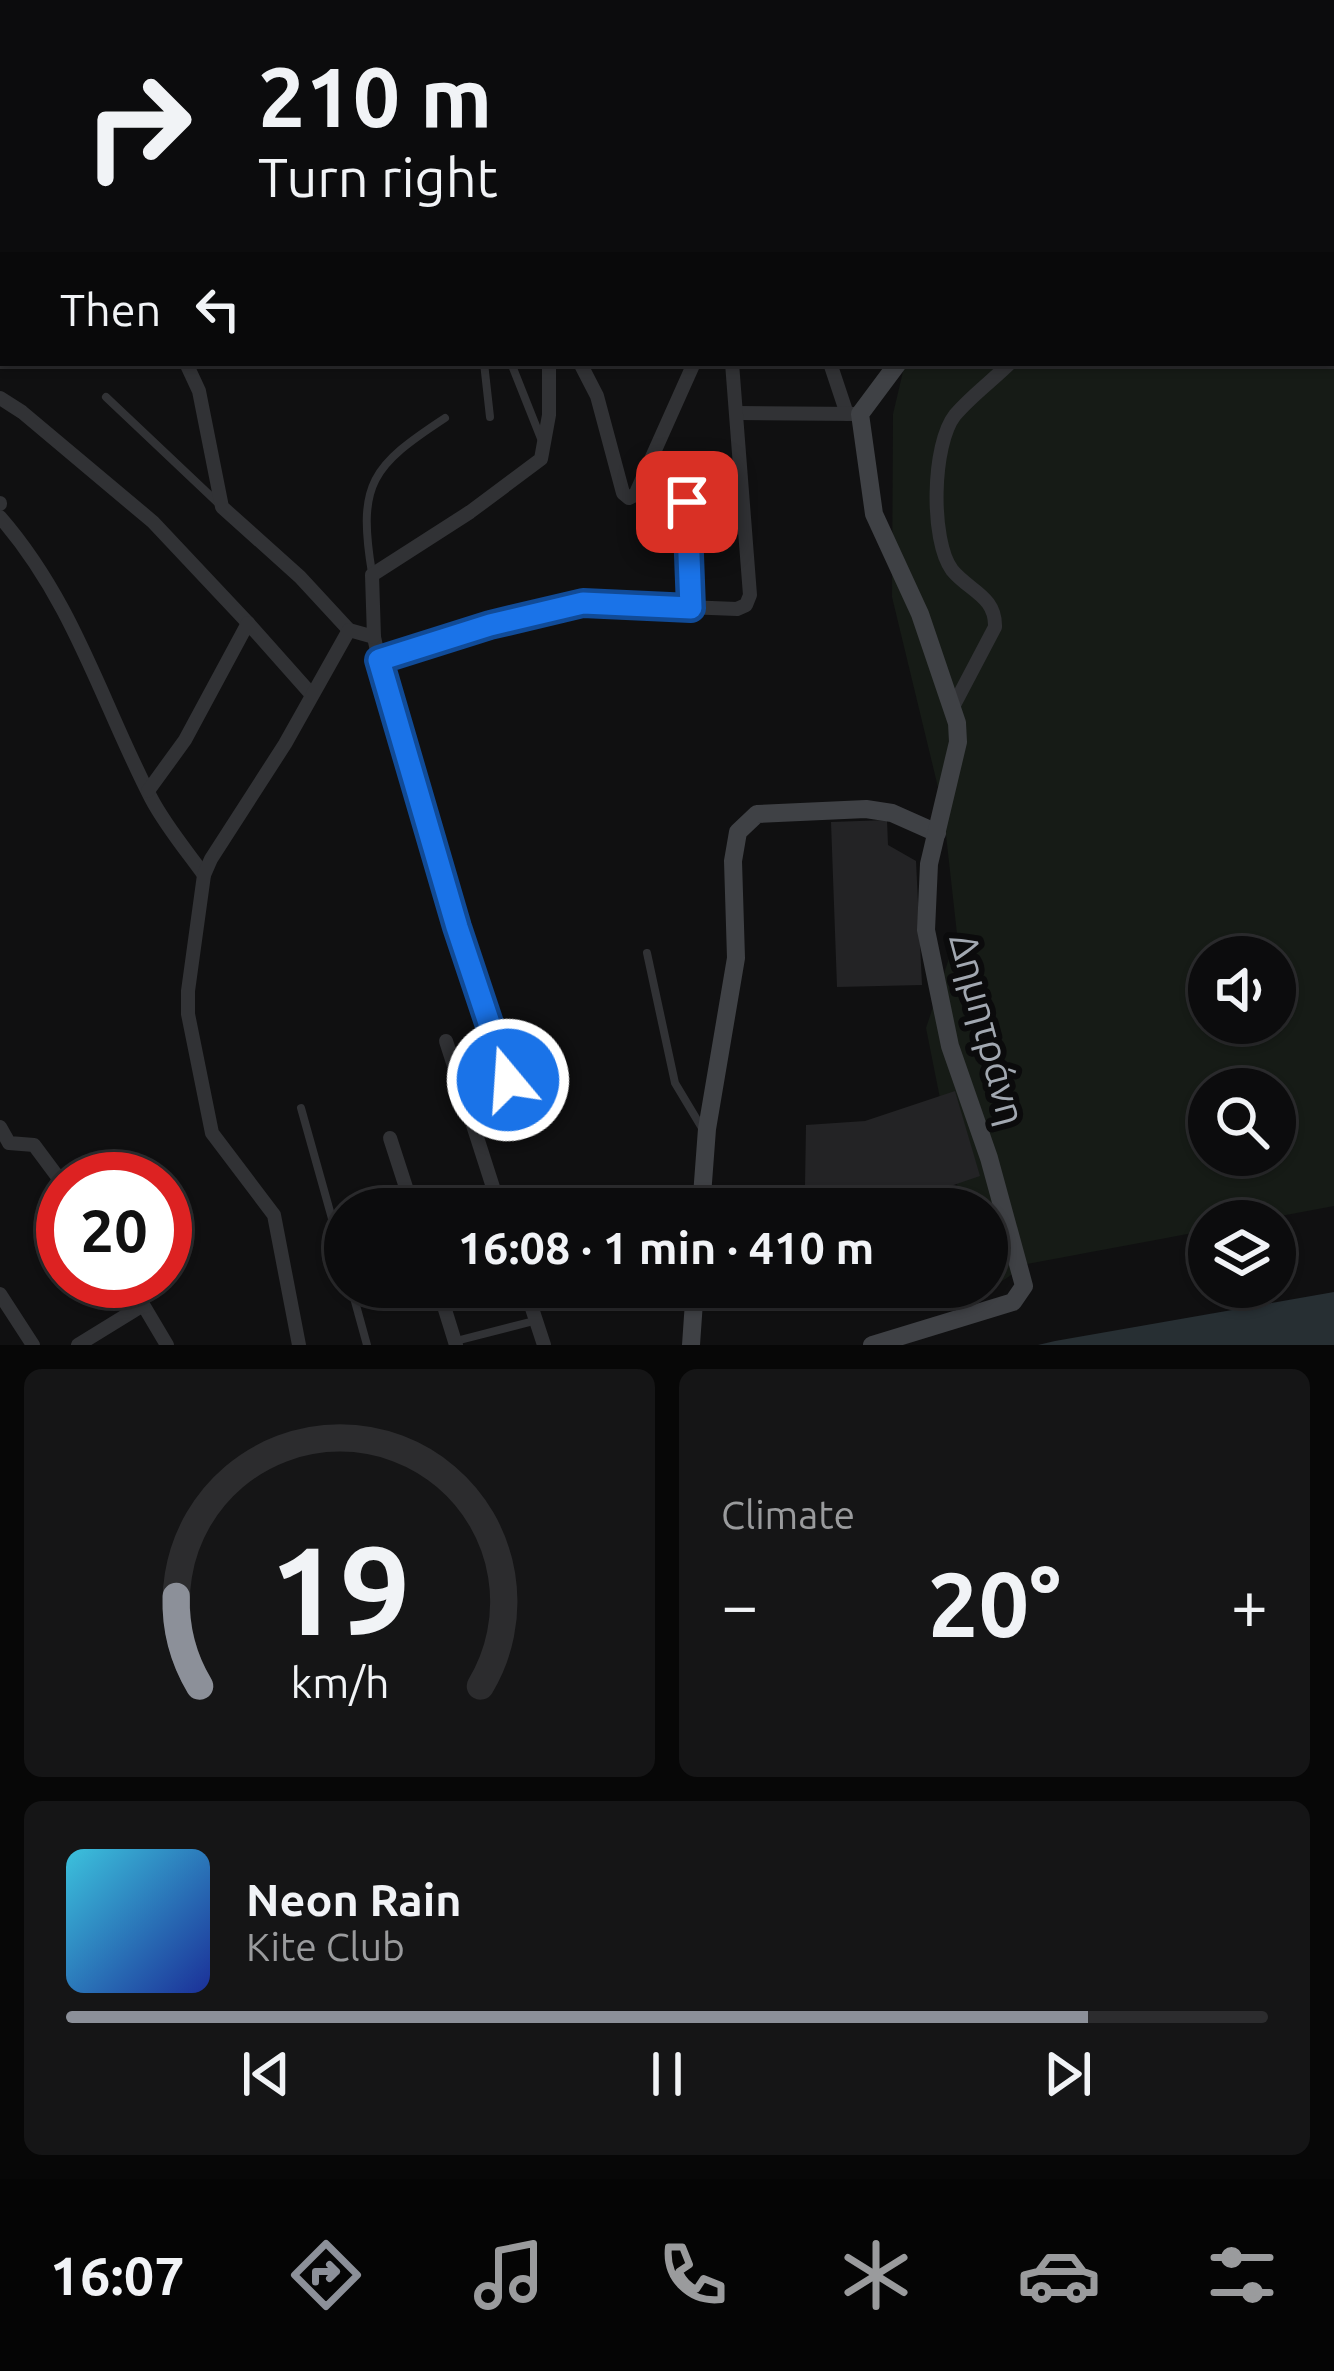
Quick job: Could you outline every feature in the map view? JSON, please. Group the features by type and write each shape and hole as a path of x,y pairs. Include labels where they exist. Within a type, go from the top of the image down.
{"street":[{"path":"187,366 199,391 222,507 300,577 349,630 374,637"},
{"path":"549,366 545,448 533,466 372,575 379,660 490,625 583,603 737,609 746,605 750,595 732,366"},
{"path":"582,366 597,396 623,493 629,498 693,366"},
{"path":"831,366 853,414"},
{"path":"738,413 853,414 895,366"},
{"path":"954,705 995,627 995,615 992,605 948,566 941,547 938,484 944,435 954,417 1007,366"},
{"path":"0,398 153,522 312,695"},
{"name":"Δημητράνη","path":"853,414 874,514 920,614 954,705 958,742 924,909 926,930 950,1046 989,1158 1024,1286 1013,1302 872,1345"},
{"path":"687,502 691,608"},
{"path":"0,517 70,621 148,790 204,875"},
{"path":"148,790 185,740 248,623"},
{"path":"298,1345 274,1215 212,1133 188,991 204,875 349,630"},
{"path":"703,1188 736,958 733,861 738,832 757,814 866,809 892,813 937,833"},
{"path":"446,1041 493,1188"},
{"path":"0,1127 9,1143 34,1144 40,1152"},
{"path":"390,1138 406,1188"},
{"path":"0,1294 33,1345"},
{"path":"78,1345 138,1308"},
{"path":"145,1308 167,1345"},
{"path":"444,1308 455,1343"},
{"path":"532,1308 544,1345"},
{"path":"691,1345 694,1308"}],"lane":[{"path":"484,366 490,417"},
{"path":"512,366 545,448"},
{"path":"106,397 222,507"},
{"path":"372,575 367,508 375,478 396,450 445,418"},
{"path":"379,660 457,927 508,1080"},
{"path":"647,953 675,1083 707,1133"},
{"path":"301,1108 324,1190"},
{"path":"357,1308 368,1345"},
{"path":"455,1343 536,1321"}],"shaded area":[{"path":"904,366 1334,366 1334,1206 1296,1213 1296,1200 1188,1200 1188,1234 1027,1264 1008,1277 1008,1188 958,1188 926,1028 957,934 943,808 892,597 893,414"},
{"path":"1334,1292 1334,1345 1038,1345 1243,1308 1296,1308 1296,1299"}],"building":[{"path":"887,820 888,845 916,861 922,985 837,987 831,822"},
{"path":"955,1091 980,1176 945,1188 806,1188 806,1125 865,1121"}],"route":[{"path":"508,1080 457,927 379,660 490,625 583,603 691,608 687,502"}]}
